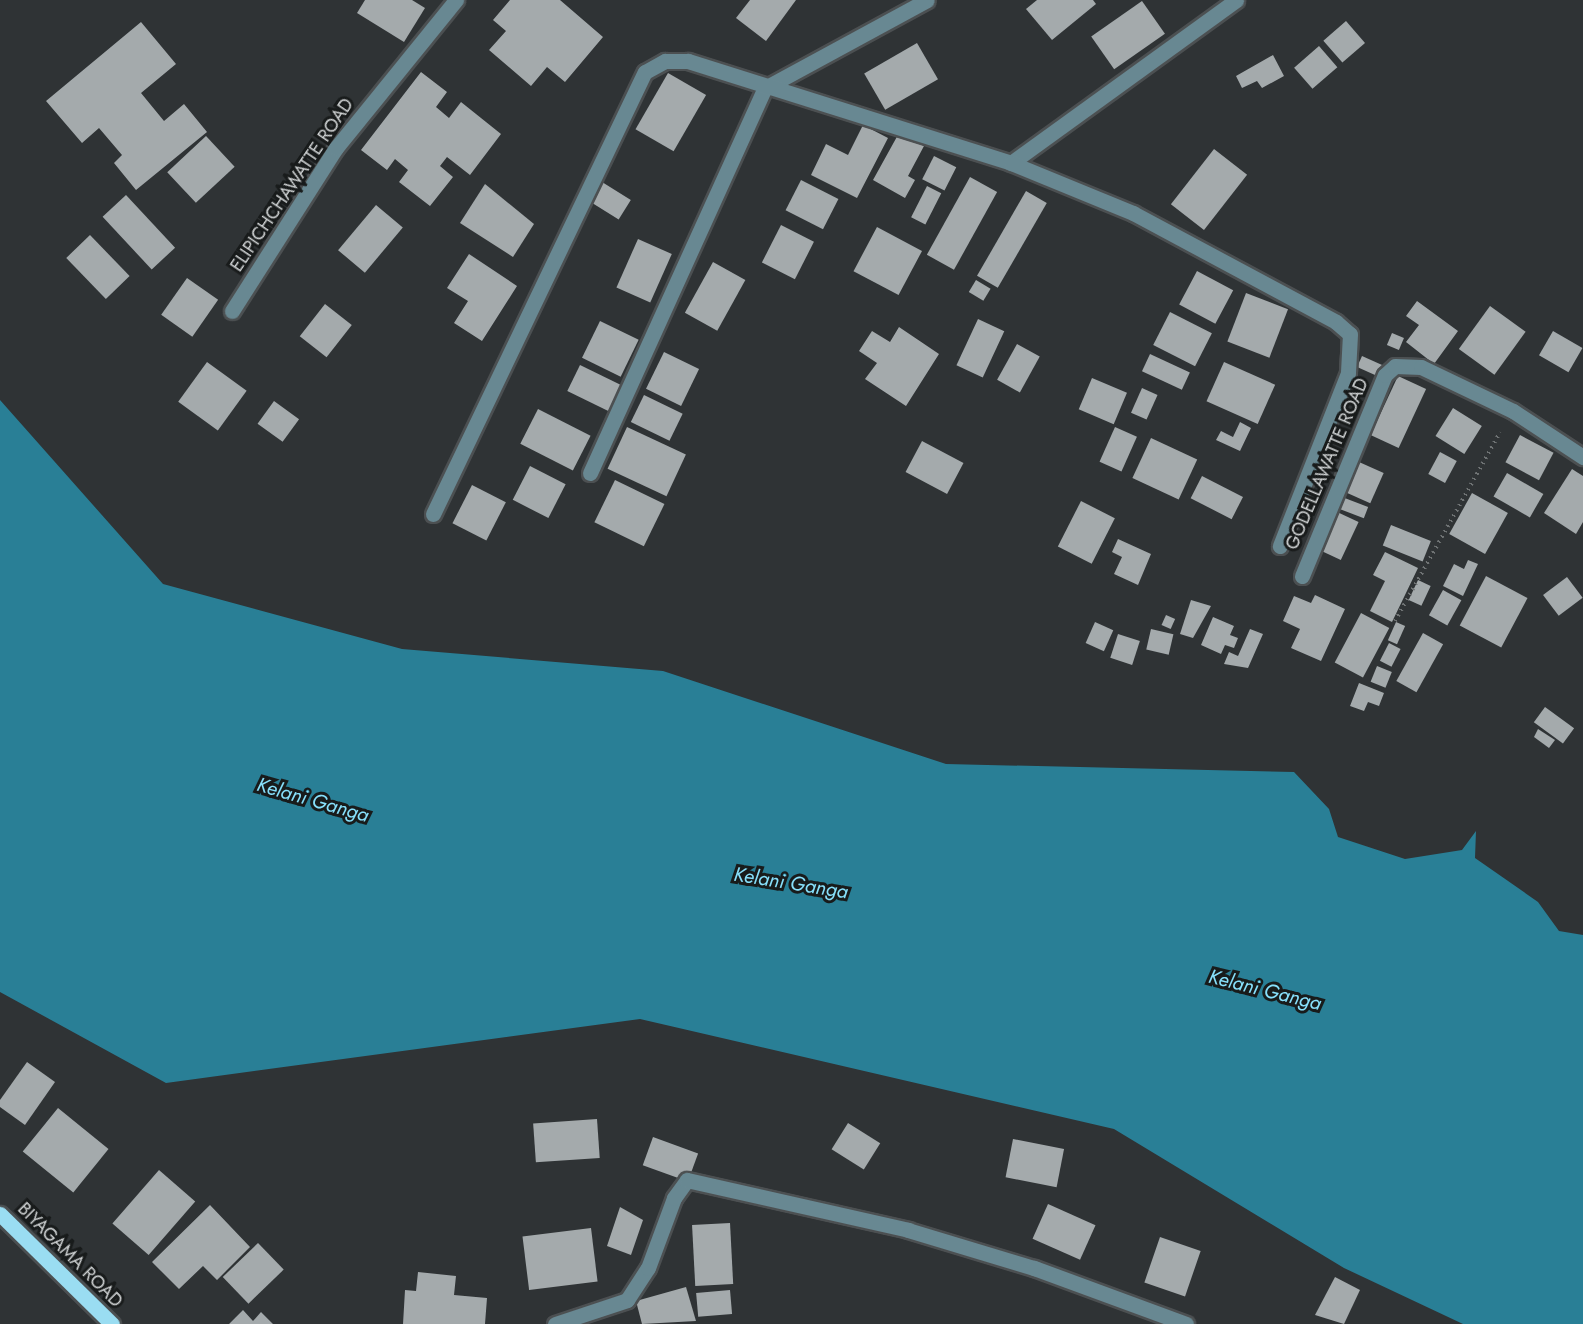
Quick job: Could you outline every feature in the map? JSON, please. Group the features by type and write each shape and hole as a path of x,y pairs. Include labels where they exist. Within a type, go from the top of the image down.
{"main road":[{"name":"BIYAGAMA ROAD","path":"0,1214 112,1324"}],"street":[{"name":"ELIPICHCHAWATTE ROAD","path":"232,311 336,148 456,0"},
{"path":"590,473 765,88 927,0"},
{"path":"1011,163 1236,0"},
{"path":"433,514 645,72 665,61 688,61 765,88 920,130 1011,163 1133,213 1323,312 1350,334 1348,373 1280,546"},
{"name":"GODELLAWATTE ROAD","path":"1302,576 1385,375 1395,366 1421,368 1513,411 1583,457"},
{"path":"555,1324 627,1300 648,1268 674,1198 687,1180 908,1230 1034,1268 1186,1324"}],"path":[{"path":"1395,621 1513,411"}],"water":[{"name":"Kelani Ganga","path":"0,400 163,584 402,649 663,671 946,764 1294,772 1329,809 1338,837 1405,859 1462,850 1476,831 1475,858 1538,902 1559,931 1583,935 1583,1324 1463,1324 1344,1268 1114,1129 640,1019 166,1083 0,992"}],"building":[{"path":"365,0 412,0 425,8 404,42 357,13"},
{"path":"510,0 560,0 603,37 565,82 547,67 531,86 489,50 506,31 493,20"},
{"path":"750,0 796,0 766,41 736,18"},
{"path":"1037,0 1093,0 1096,4 1052,40 1026,9"},
{"path":"1142,1 1165,34 1114,69 1091,37"},
{"path":"1346,21 1365,43 1342,63 1323,41"},
{"path":"141,22 176,64 141,93 164,121 184,104 207,132 136,190 114,163 122,155 99,128 82,143 46,101"},
{"path":"917,43 938,79 885,110 864,74"},
{"path":"1319,46 1337,67 1312,89 1294,68"},
{"path":"1273,55 1284,76 1262,88 1257,81 1242,88 1236,76"},
{"path":"421,72 447,92 436,107 449,118 461,102 501,134 470,175 447,157 440,166 453,177 430,206 399,182 408,170 395,159 387,170 361,150"},
{"path":"668,73 706,95 674,151 636,129"},
{"path":"863,125 888,138 857,198 811,175 826,144 848,155"},
{"path":"899,133 924,146 908,176 915,180 905,198 873,180"},
{"path":"206,136 235,167 196,203 167,172"},
{"path":"1214,149 1247,175 1204,230 1171,204"},
{"path":"934,156 956,167 944,191 922,179"},
{"path":"970,177 997,192 954,270 927,255"},
{"path":"801,180 838,199 823,229 786,210"},
{"path":"602,182 631,200 619,220 590,202"},
{"path":"485,184 534,224 513,257 460,223"},
{"path":"927,186 941,193 925,224 911,217"},
{"path":"1026,191 1047,203 998,288 977,276"},
{"path":"126,195 175,248 152,269 103,217"},
{"path":"376,205 403,227 365,273 338,250"},
{"path":"781,225 814,242 795,279 762,262"},
{"path":"877,227 922,251 899,295 854,271"},
{"path":"90,235 130,276 106,299 66,258"},
{"path":"638,239 672,254 650,302 616,287"},
{"path":"469,254 517,286 482,341 454,323 468,301 447,288"},
{"path":"713,262 745,280 717,331 685,313"},
{"path":"1197,271 1233,290 1215,324 1179,305"},
{"path":"187,278 218,300 192,337 161,315"},
{"path":"976,280 991,289 983,301 969,292"},
{"path":"1246,293 1288,309 1269,358 1227,342"},
{"path":"1417,301 1458,331 1434,364 1406,342 1419,325 1406,316"},
{"path":"325,304 352,325 327,357 300,336"},
{"path":"1490,306 1526,332 1494,375 1459,349"},
{"path":"1170,312 1212,333 1195,366 1153,345"},
{"path":"978,319 1004,331 983,377 956,365"},
{"path":"600,321 639,340 621,377 582,358"},
{"path":"899,327 939,354 906,406 865,379 877,363 859,351 872,331 890,342"},
{"path":"1553,331 1582,348 1568,372 1539,355"},
{"path":"1392,333 1404,338 1399,350 1387,345"},
{"path":"1017,344 1040,357 1020,392 997,380"},
{"path":"664,352 699,369 681,406 646,389"},
{"path":"1150,354 1190,373 1182,390 1142,371"},
{"path":"1362,356 1382,365 1377,376 1357,367"},
{"path":"207,362 247,391 218,430 178,402"},
{"path":"1224,362 1275,385 1258,424 1207,401"},
{"path":"580,365 624,386 611,413 567,391"},
{"path":"1398,376 1426,389 1399,448 1371,435"},
{"path":"1092,378 1127,393 1114,424 1079,409"},
{"path":"1142,388 1158,395 1147,420 1131,413"},
{"path":"644,395 683,414 669,441 631,422"},
{"path":"274,401 299,419 283,442 258,424"},
{"path":"1453,408 1482,426 1464,454 1436,436"},
{"path":"538,409 591,436 573,471 520,444"},
{"path":"1240,422 1251,428 1240,451 1216,440 1221,431 1233,437"},
{"path":"627,427 686,454 666,496 608,469"},
{"path":"1115,427 1137,437 1121,471 1100,462"},
{"path":"1520,435 1554,453 1539,480 1505,462"},
{"path":"1151,438 1197,460 1179,499 1132,478"},
{"path":"922,441 963,463 947,494 906,472"},
{"path":"1440,452 1457,461 1445,483 1428,474"},
{"path":"1359,462 1384,473 1370,503 1346,492"},
{"path":"530,466 566,484 548,518 513,500"},
{"path":"1572,469 1583,476 1583,522 1576,534 1544,513"},
{"path":"1507,473 1543,494 1530,517 1494,496"},
{"path":"1202,476 1243,497 1232,519 1191,498"},
{"path":"615,480 664,504 644,546 594,522"},
{"path":"472,485 506,502 486,541 452,523"},
{"path":"1472,493 1508,513 1485,554 1449,534"},
{"path":"1342,497 1368,507 1364,518 1338,508"},
{"path":"1081,501 1115,518 1092,564 1058,546"},
{"path":"1335,511 1359,522 1341,560 1317,549"},
{"path":"1391,525 1431,541 1423,562 1383,545"},
{"path":"1118,539 1151,554 1138,585 1114,574 1122,557 1112,552"},
{"path":"1385,552 1418,568 1392,622 1370,611 1385,581 1373,575"},
{"path":"1468,560 1478,564 1463,596 1443,586 1454,564 1464,569"},
{"path":"1486,576 1527,598 1501,648 1460,625"},
{"path":"1567,577 1583,598 1559,616 1543,595"},
{"path":"1418,580 1431,586 1421,606 1409,600"},
{"path":"1443,590 1461,600 1447,626 1429,615"},
{"path":"1315,595 1345,609 1321,661 1291,648 1300,629 1283,621 1294,596 1311,603"},
{"path":"1191,600 1211,606 1193,638 1180,634"},
{"path":"1361,613 1389,628 1363,677 1335,662"},
{"path":"1166,615 1175,619 1171,629 1162,625"},
{"path":"1213,617 1234,626 1230,635 1238,638 1234,648 1225,645 1221,654 1201,645"},
{"path":"1095,622 1113,630 1104,651 1086,643"},
{"path":"1396,622 1405,626 1397,644 1388,640"},
{"path":"1151,629 1173,634 1169,655 1146,649"},
{"path":"1250,629 1263,634 1248,668 1224,664 1229,652 1238,656"},
{"path":"1423,633 1443,644 1416,692 1396,681"},
{"path":"1118,634 1140,641 1132,665 1110,658"},
{"path":"1389,643 1401,649 1392,667 1380,661"},
{"path":"1377,666 1392,672 1385,688 1371,682"},
{"path":"1359,683 1384,693 1379,706 1368,702 1364,711 1350,706"},
{"path":"1545,707 1574,728 1563,744 1534,722"},
{"path":"1538,729 1555,740 1549,748 1534,737"},
{"path":"27,1062 55,1082 25,1125 0,1107 0,1100"},
{"path":"58,1108 109,1149 73,1192 23,1152"},
{"path":"597,1119 600,1158 536,1162 533,1123"},
{"path":"848,1123 880,1143 864,1169 832,1149"},
{"path":"653,1137 698,1153 688,1182 643,1165"},
{"path":"1013,1139 1064,1149 1057,1187 1006,1177"},
{"path":"159,1170 195,1201 149,1255 112,1224"},
{"path":"1048,1204 1096,1225 1080,1260 1033,1239"},
{"path":"210,1205 250,1247 217,1280 203,1266 179,1289 152,1262"},
{"path":"620,1207 643,1220 631,1255 607,1246"},
{"path":"730,1223 733,1284 695,1286 692,1225"},
{"path":"591,1228 598,1282 529,1290 523,1236"},
{"path":"1160,1237 1201,1251 1185,1296 1144,1282"},
{"path":"258,1243 284,1270 248,1304 223,1277"},
{"path":"418,1272 456,1276 454,1295 487,1298 485,1324 403,1324 405,1290 416,1291"},
{"path":"1335,1277 1360,1290 1344,1324 1315,1315"},
{"path":"686,1287 696,1321 642,1324 636,1301"},
{"path":"730,1290 732,1314 698,1317 696,1293"},
{"path":"243,1310 253,1321 261,1312 273,1324 229,1324"}]}
